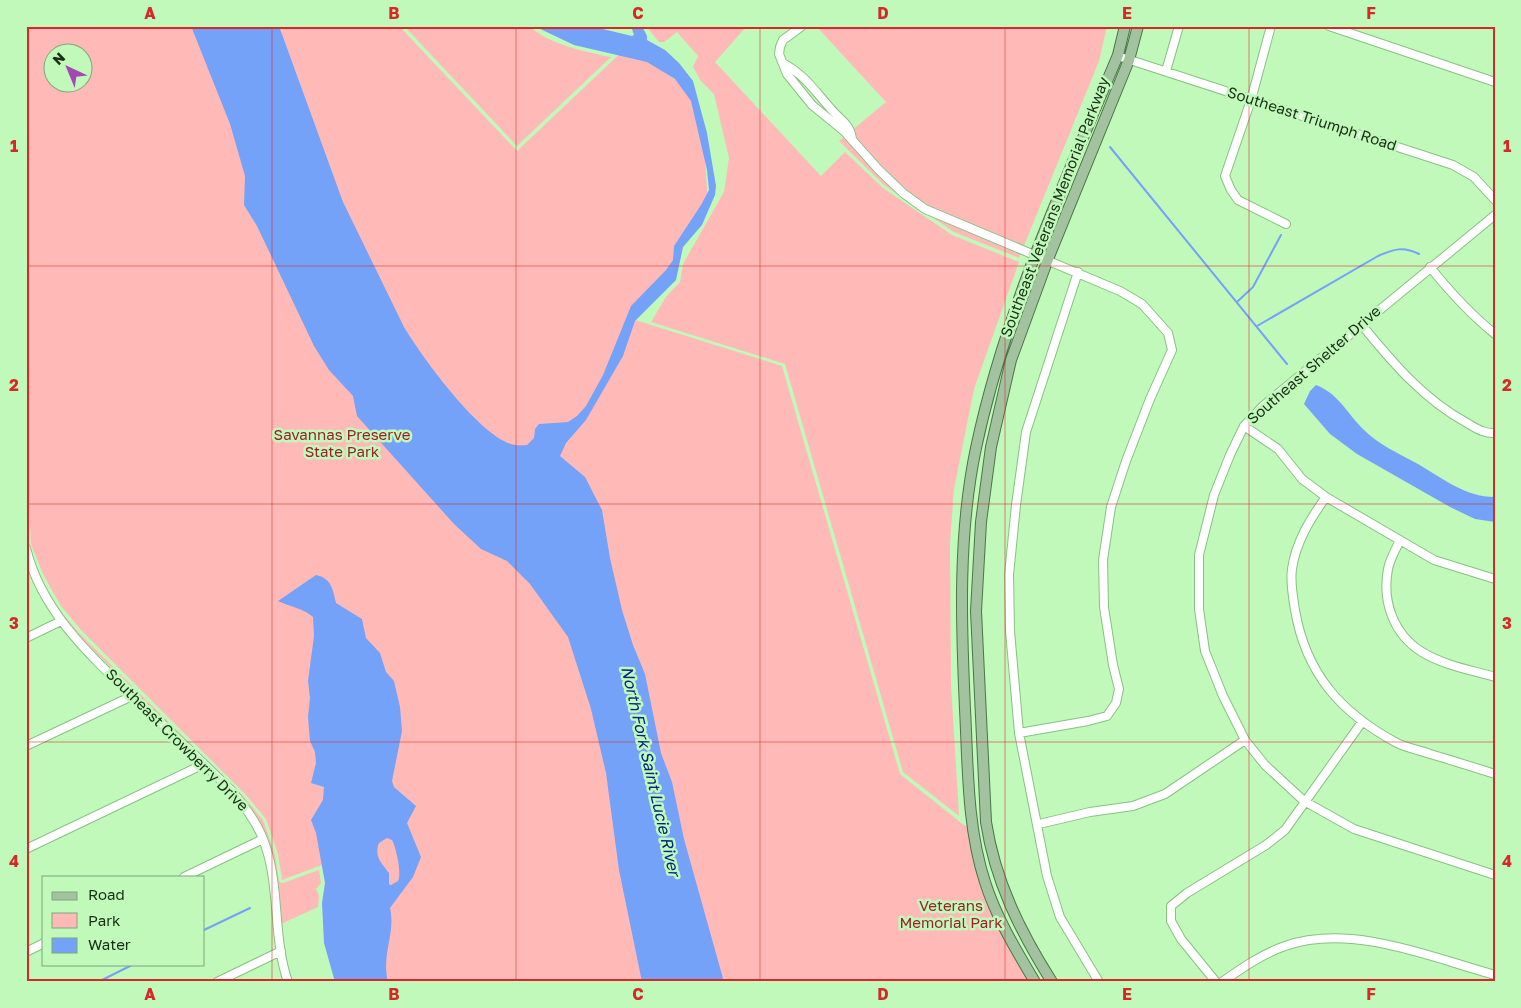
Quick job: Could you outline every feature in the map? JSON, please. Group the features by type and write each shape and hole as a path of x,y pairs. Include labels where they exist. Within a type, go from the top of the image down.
{"main road":[{"name":"Southeast Veterans Memorial Parkway","path":"1035,982 998,914 985,883 978,855 969,789 961,615 966,525 976,449 996,364 1035,254 1118,55 1125,26"},
{"name":"Southeast Veterans Memorial Parkway","path":"1052,982 1033,952 1012,910 999,880 990,852 985,804 976,611 980,522 991,446 1011,360 1048,259 1129,60 1138,26"}],"street":[{"path":"802,26 783,40 780,46 787,74 808,99 903,193 925,209 1048,259 1120,291 1142,304 1168,333 1172,350 1150,399 1126,461 1111,507 1104,552 1104,607 1113,665 1119,689 1116,703 1107,716 1098,719 1019,733"},
{"path":"1166,71 1179,26"},
{"path":"1271,26 1251,100 1225,176 1230,190 1238,200 1286,224"},
{"path":"1329,26 1495,82"},
{"name":"Southeast Triumph Road","path":"1118,55 1453,165 1474,177 1495,200"},
{"path":"783,63 793,69 817,91 830,109 850,128 853,142"},
{"path":"808,99 817,91"},
{"name":"Southeast Shelter Drive","path":"1495,215 1263,406 1244,426 1214,495 1199,556 1199,609 1205,651 1223,696 1245,740 1265,765 1304,802 1354,829 1495,875"},
{"path":"1430,267 1469,312 1495,334"},
{"path":"1078,272 1026,432 1009,576 1010,631 1019,733 1047,876 1060,917 1099,982"},
{"path":"1361,324 1417,389 1458,418 1487,434 1495,434"},
{"path":"1244,426 1278,449 1302,479 1326,497 1434,560 1495,579"},
{"path":"1326,497 1310,519 1298,544 1292,570 1293,596 1300,635 1313,666 1343,706 1362,722 1399,744 1495,774"},
{"path":"1400,540 1388,567 1386,590 1389,613 1399,630 1410,644 1423,653 1495,678"},
{"name":"Southeast Crowberry Drive","path":"26,548 31,569 61,622 132,696 204,764 250,814 263,839 270,865 281,952 288,982"},
{"path":"26,638 61,622"},
{"path":"26,746 132,696"},
{"path":"1216,982 1181,939 1171,921 1171,906 1187,893 1266,846 1285,830 1362,722"},
{"path":"1038,824 1090,812 1133,806 1165,794 1245,740"},
{"path":"26,850 204,764"},
{"path":"186,876 263,839"},
{"path":"1222,982 1247,964 1286,946 1325,938 1370,940 1495,975"},
{"path":"26,952 42,944"},
{"path":"217,982 281,952"}],"green space":[{"name":"Savannas Preserve State Park","path":"26,26 399,26 517,151 627,47 689,89 705,159 708,204 667,275 632,319 782,366 900,774 965,826 968,826 981,880 1031,982 368,982 338,859 282,880 278,854 266,819 245,794 82,631 61,606 43,574 31,544 26,451"},
{"path":"404,26 529,26 536,32 556,42 579,50 611,57 517,146"},
{"path":"646,26 747,26 715,62 821,176 845,152 883,188 952,235 1019,262 974,389 954,489 950,543 951,684 959,816 903,772 785,364 651,322 666,297 680,282 683,264 724,192 729,158 714,94 701,81 693,67 698,56 677,32 664,42 659,42"},
{"path":"816,26 1107,26 1099,61 1019,258 954,232 884,185 839,141 886,102"},
{"path":"41,578 57,607 79,633 243,796 263,820 275,855 279,882 283,883 319,870 321,883 316,889 319,896 318,907 281,924 268,841 253,812 234,789 67,624 46,591"}],"water":[{"name":"North Fork Saint Lucie River","path":"191,26 279,26 343,202 404,327 437,375 467,410 483,426 498,437 515,445 527,445 534,438 535,429 539,424 568,422 586,406 603,375 631,306 666,270 673,260 674,246 709,190 707,170 691,101 675,79 647,62 574,45 534,26 590,26 632,36 634,35 631,26 642,26 647,40 665,50 679,63 693,81 707,133 716,186 715,195 702,225 683,247 676,280 635,321 623,356 586,420 566,443 560,456 585,477 602,510 610,558 622,610 645,674 661,753 672,782 684,839 724,982 642,982 619,870 606,773 591,709 568,637 530,584 507,561 481,549 454,524 357,416 353,396 329,370 314,346 257,226 244,205 245,176 230,124"},
{"path":"1316,385 1331,393 1369,435 1382,444 1464,490 1474,494 1495,497 1495,522 1475,519 1450,507 1357,454 1330,434 1304,404 1310,391"},
{"path":"316,575 321,576 328,581 336,603 362,619 366,638 380,653 386,672 394,681 400,707 402,731 392,781 394,787 416,806 407,823 421,857 413,877 390,908 391,926 386,962 388,982 335,982 324,943 322,903 325,883 316,833 311,820 323,800 324,787 311,783 316,763 315,752 310,741 308,717 310,698 308,681 314,636 313,617 278,601","holes":["387,838 392,840 397,854 399,878 398,881 391,885 389,884 389,873 379,859 377,852 379,843"]}],"waterway":[{"path":"1110,147 1287,364"},
{"path":"1238,301 1253,287 1281,235"},
{"path":"1257,326 1378,256 1399,249 1419,254"},
{"path":"205,930 250,908"},
{"path":"98,982 130,966"}],"park label":[{"name":"Veterans Memorial Park","path":"951,914"}]}
